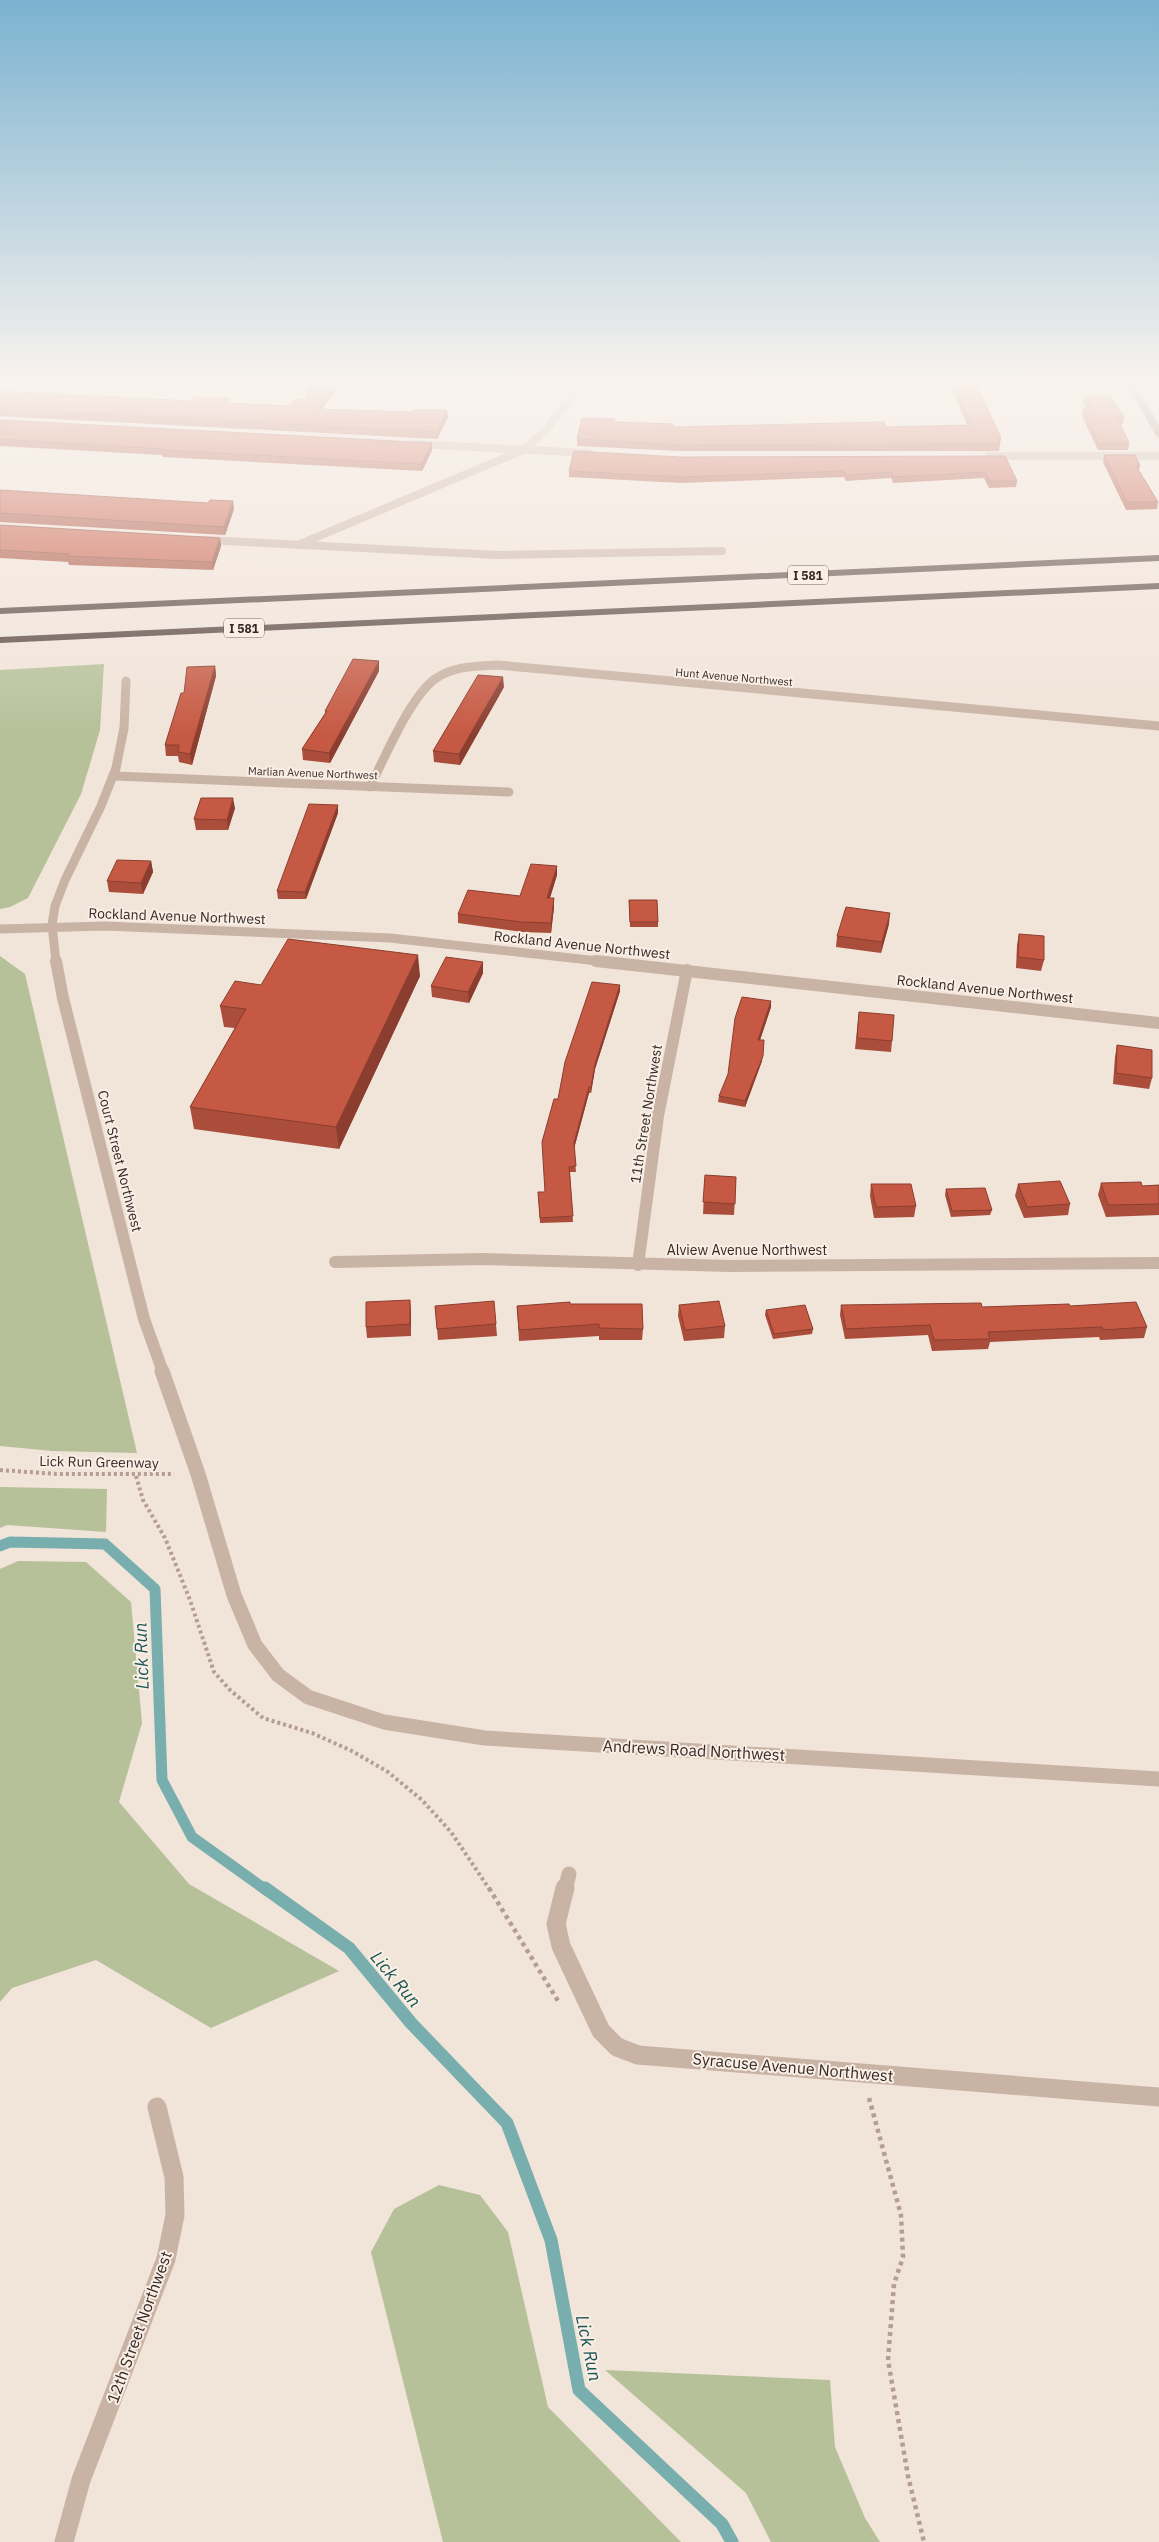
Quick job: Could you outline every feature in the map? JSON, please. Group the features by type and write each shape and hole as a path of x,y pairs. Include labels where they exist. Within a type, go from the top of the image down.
{"highway":[{"name":"I 581","path":"0,611 1159,558"},
{"name":"I 581","path":"0,640 1159,586"}],"street":[{"path":"296,546 411,498"},
{"path":"201,540 537,556 722,551"},
{"name":"Hunt Avenue Northwest","path":"370,787 424,688 443,675 476,666 498,665 1159,726"},
{"name":"Court Street Northwest","path":"126,681 127,713 115,776 59,894 52,927 63,998 144,1319 198,1474 231,1587 255,1645"},
{"name":"Marlian Avenue Northwest","path":"115,776 509,792"},
{"name":"Rockland Avenue Northwest","path":"0,929 52,927 176,928 390,938 1159,1023"},
{"name":"11th Street Northwest","path":"638,1264 658,1116 687,970"},
{"name":"Alview Avenue Northwest","path":"335,1262 482,1259 729,1266 1159,1263"},
{"name":"Andrews Road Northwest","path":"255,1645 278,1674 308,1697 384,1722 485,1738 1159,1779"},
{"name":"Syracuse Avenue Northwest","path":"569,1874 556,1924 561,1946 601,2031 617,2047 638,2054 1159,2097"},
{"name":"12th Street Northwest","path":"64,2542 81,2480 166,2259 175,2215 174,2177 157,2107"}],"path":[{"name":"Lick Run Greenway","path":"0,1470 57,1474 198,1474"}],"green space":[{"path":"104,664 100,730 81,794 28,898 10,907 0,909 0,670"},
{"path":"0,956 25,974 137,1453 52,1451 0,1446"},
{"path":"0,1487 107,1489 106,1532 7,1525 0,1528"},
{"path":"18,1561 86,1562 131,1602 142,1723 119,1802 189,1884 339,1971 211,2028 96,1960 12,1988 0,2002 0,1569"},
{"path":"439,2185 480,2195 508,2232 548,2407 681,2542 443,2542 371,2252 394,2209"},
{"path":"605,2370 830,2380 835,2447 865,2518 880,2542 771,2542 746,2493"}],"building":[{"path":"0,498 122,498 208,503 210,500 233,501 224,527 0,513"},
{"path":"1125,498 1155,498 1158,502 1127,502"},
{"path":"0,525 220,538 212,562 67,556 69,554 0,550"},
{"path":"353,659 379,661 329,753 302,749 327,711 325,711"},
{"path":"215,666 190,754 178,752 179,745 165,745 181,693 184,693 187,667"},
{"path":"478,675 503,677 459,754 433,751"},
{"path":"201,798 233,798 227,820 194,819"},
{"path":"309,804 338,805 305,892 277,891"},
{"path":"117,860 151,861 141,883 107,881"},
{"path":"531,864 557,866 547,898 554,898 551,923 521,922 458,914 468,890 520,896"},
{"path":"629,900 657,900 658,922 630,922"},
{"path":"846,907 890,913 882,942 837,936"},
{"path":"1019,934 1044,936 1044,960 1018,957"},
{"path":"288,939 418,955 336,1127 190,1107 246,1009 220,1006 235,981 261,985"},
{"path":"446,957 483,962 468,992 431,986"},
{"path":"592,982 620,985 595,1064 591,1087 589,1087 574,1143 576,1166 569,1167 573,1216 540,1218 538,1192 545,1192 542,1142 554,1099 558,1099 565,1062"},
{"path":"742,997 771,1001 758,1040 764,1040 763,1056 745,1101 719,1096 728,1074 735,1018"},
{"path":"859,1012 894,1015 892,1041 857,1038"},
{"path":"1117,1045 1152,1050 1152,1078 1116,1073"},
{"path":"705,1175 736,1177 735,1204 703,1202"},
{"path":"1060,1181 1070,1204 1027,1207 1018,1184"},
{"path":"1141,1182 1142,1186 1159,1185 1159,1204 1108,1205 1101,1183"},
{"path":"871,1184 911,1184 916,1206 876,1207"},
{"path":"985,1188 992,1210 952,1211 946,1189"},
{"path":"410,1300 410,1324 366,1327 366,1302"},
{"path":"494,1301 496,1324 437,1329 435,1306"},
{"path":"719,1301 725,1326 685,1330 679,1305"},
{"path":"570,1302 570,1304 642,1304 643,1329 599,1328 599,1324 519,1330 517,1306"},
{"path":"1136,1302 1147,1327 1103,1330 1102,1327 988,1332 990,1339 934,1340 930,1325 846,1329 841,1305 981,1303 982,1307 1069,1304 1070,1306"},
{"path":"805,1305 813,1329 774,1334 766,1310"}],"waterway":[{"name":"Lick Run","path":"0,1546 10,1542 105,1544 155,1589 162,1780 192,1837 266,1890"},
{"name":"Lick Run","path":"265,1888 349,1948 411,2023 507,2123 551,2240 579,2390 722,2524 732,2542"}]}
